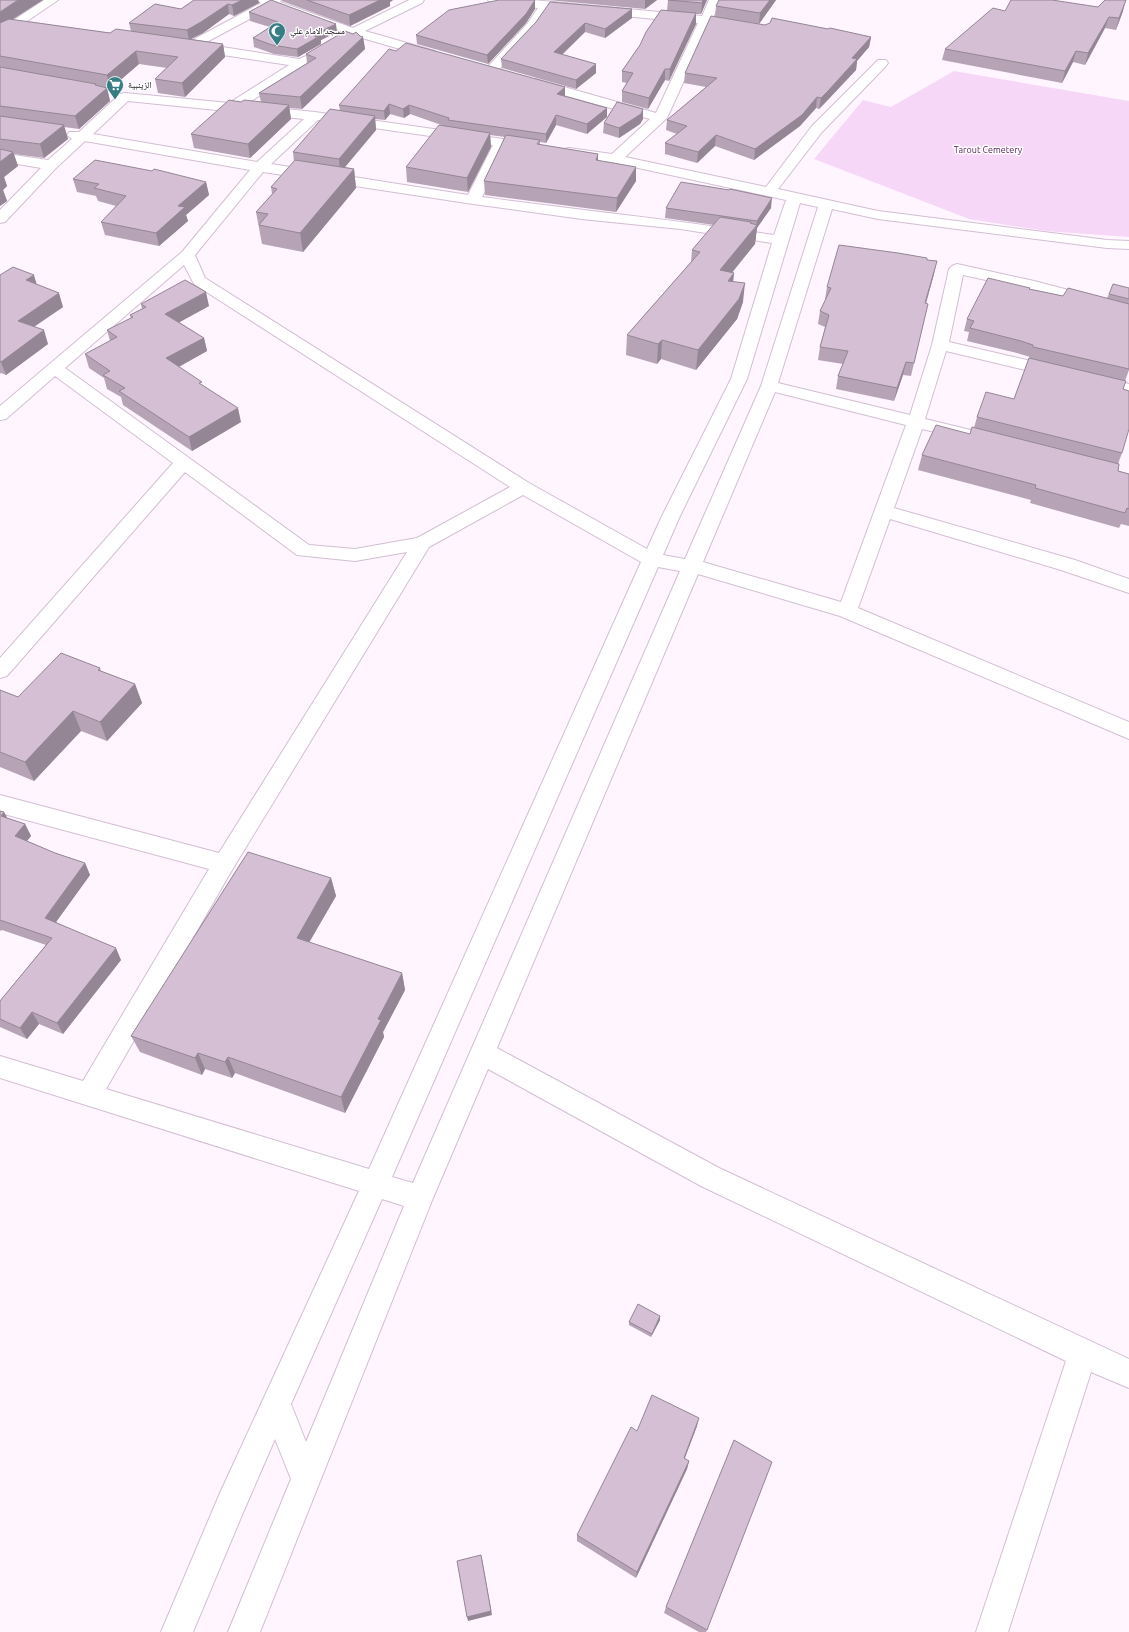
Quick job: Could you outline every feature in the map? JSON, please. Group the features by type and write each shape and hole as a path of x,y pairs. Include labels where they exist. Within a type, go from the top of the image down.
{"street":[{"path":"0,34 52,0"},
{"path":"340,40 418,0"},
{"path":"494,0 546,5 567,3 720,23"},
{"path":"615,159 660,118 715,0"},
{"path":"191,46 270,1 354,32 444,58"},
{"path":"490,71 531,27 546,5"},
{"path":"16,24 31,26"},
{"path":"175,44 300,63"},
{"path":"233,107 313,55"},
{"path":"769,192 817,129 882,63"},
{"path":"475,66 505,75"},
{"path":"527,81 660,118"},
{"path":"110,94 125,97 315,116 551,149 615,159 878,215 1107,244 1129,245"},
{"path":"0,219 51,165 125,97"},
{"path":"0,415 187,255 260,167 315,116"},
{"path":"61,133 260,167 473,200 582,215 680,225 780,240"},
{"path":"473,200 502,142"},
{"path":"0,157 51,165"},
{"path":"177,1632 228,1511 376,1183 671,516 739,379 794,198"},
{"path":"244,1632 420,1198 769,386 826,204"},
{"path":"187,255 199,281 523,487 652,560 692,566 847,611 1076,707 1129,731"},
{"path":"847,611 916,422 940,345 957,269 1034,286 1129,310"},
{"path":"940,345 1129,388"},
{"path":"55,368 304,551 355,555 422,543 523,487"},
{"path":"769,386 984,439"},
{"path":"0,671 183,463"},
{"path":"884,511 1068,566 1129,586"},
{"path":"89,1095 224,864 422,543"},
{"path":"0,804 224,864"},
{"path":"483,1053 710,1177 1083,1354 1129,1374"},
{"path":"0,1068 376,1183 420,1198"},
{"path":"992,1632 1083,1354"},
{"path":"276,1403 306,1479"}],"green space":[{"name":"Tarout Cemetery","path":"954,71 1129,101 1129,237 1046,231 969,219 814,159 863,100 891,107"}],"building":[{"path":"0,0 18,0 0,12"},
{"path":"194,0 242,0 232,5 228,4 187,30 129,23 155,4 181,9"},
{"path":"271,0 336,24 315,34 315,37 320,36 297,49 272,45 253,38 278,22 249,12"},
{"path":"307,0 380,0 349,15"},
{"path":"499,0 535,0 526,14 487,55 416,35 449,10"},
{"path":"668,0 703,0 702,3"},
{"path":"719,0 770,0 760,13 716,6"},
{"path":"1011,0 1052,0 1098,7 1105,0 1126,0 1119,18 1109,17 1088,53 1076,51 1065,71 945,49 993,8 1005,11"},
{"path":"550,2 632,9 605,29 585,23 554,52 596,64 576,80 501,59 536,22"},
{"path":"661,10 696,13 670,69 665,69 649,98 622,91 633,73 622,71"},
{"path":"711,16 765,25 770,23 772,18 871,37 852,58 857,59 821,98 817,97 802,115 755,149 716,135 698,152 665,143 687,126 667,120 717,78 685,73"},
{"path":"9,19 110,33 116,29 223,44 182,83 155,79 178,57 136,51 107,75 0,56 0,23"},
{"path":"345,31 353,34 356,32 363,37 300,97 259,93 316,58 306,54"},
{"path":"406,43 565,87 557,94 607,108 587,124 556,115 546,134 448,120 449,118 409,105 403,109 389,104 384,111 339,105 389,49 396,51"},
{"path":"0,67 96,84 95,85 107,88 75,116 0,106"},
{"path":"229,100 241,102 244,100 289,105 248,144 191,134"},
{"path":"617,102 643,109 641,114 619,128 604,123"},
{"path":"330,109 375,116 339,159 293,152"},
{"path":"0,116 64,125 40,144 0,139"},
{"path":"439,125 490,133 467,178 406,167"},
{"path":"506,135 540,140 537,144 598,154 596,160 636,167 617,198 484,181"},
{"path":"0,149 13,152 0,162"},
{"path":"95,160 152,171 154,169 206,182 178,206 185,207 156,233 101,222 126,196 94,188 99,184 73,179"},
{"path":"295,160 354,169 300,233 259,225 268,214 256,212 277,189 271,187"},
{"path":"681,182 730,189 772,198 757,221 666,208"},
{"path":"720,217 751,222 750,223 757,225 720,270 734,273 728,281 745,283 739,299 698,350 662,340 658,344 627,335 700,252 692,250"},
{"path":"839,245 898,253 937,261 925,303 928,304 914,363 906,362 897,388 838,376 848,351 820,347 829,315 820,311 831,288 827,287"},
{"path":"13,267 34,275 26,280 59,293 18,321 44,330 1,362 0,275"},
{"path":"988,278 1063,296 1068,288 1129,304 1129,369 1033,347 1033,345 1021,341 970,328 974,321 967,319"},
{"path":"185,280 206,292 165,314 204,338 166,358 202,382 199,383 238,408 189,437 119,391 125,388 103,375 110,371 85,354 117,337 107,330 133,317 130,315 146,307 141,304"},
{"path":"1113,284 1129,288 1129,299 1109,294"},
{"path":"1029,358 1126,381 1123,389 1129,391 1129,429 1122,453 977,417 986,392 1014,399"},
{"path":"936,425 970,434 972,427 1119,464 1118,471 1129,474 1129,509 1127,508 1125,513 1035,488 1036,485 922,455"},
{"path":"61,653 100,668 98,670 135,684 100,722 73,711 25,762 0,752 0,690 18,697"},
{"path":"0,811 4,812 1,816 25,824 15,836 55,853 85,863 45,918 116,948 57,1023 32,1012 20,1028 0,1019 0,1001 52,938 0,920"},
{"path":"248,852 331,878 297,938 402,973 378,1019 381,1020 341,1097 228,1057 225,1062 198,1053 195,1058 131,1036"},
{"path":"638,1304 660,1316 652,1334 629,1322"},
{"path":"652,1395 699,1418 684,1458 689,1461 637,1572 577,1535 631,1427 637,1431"},
{"path":"734,1440 772,1462 707,1630 666,1607"},
{"path":"481,1555 491,1611 467,1617 457,1561"}],"place":[{"name":"مسجد الامام علي","path":"277,46"},
{"name":"الزينبية","path":"115,100"}]}
